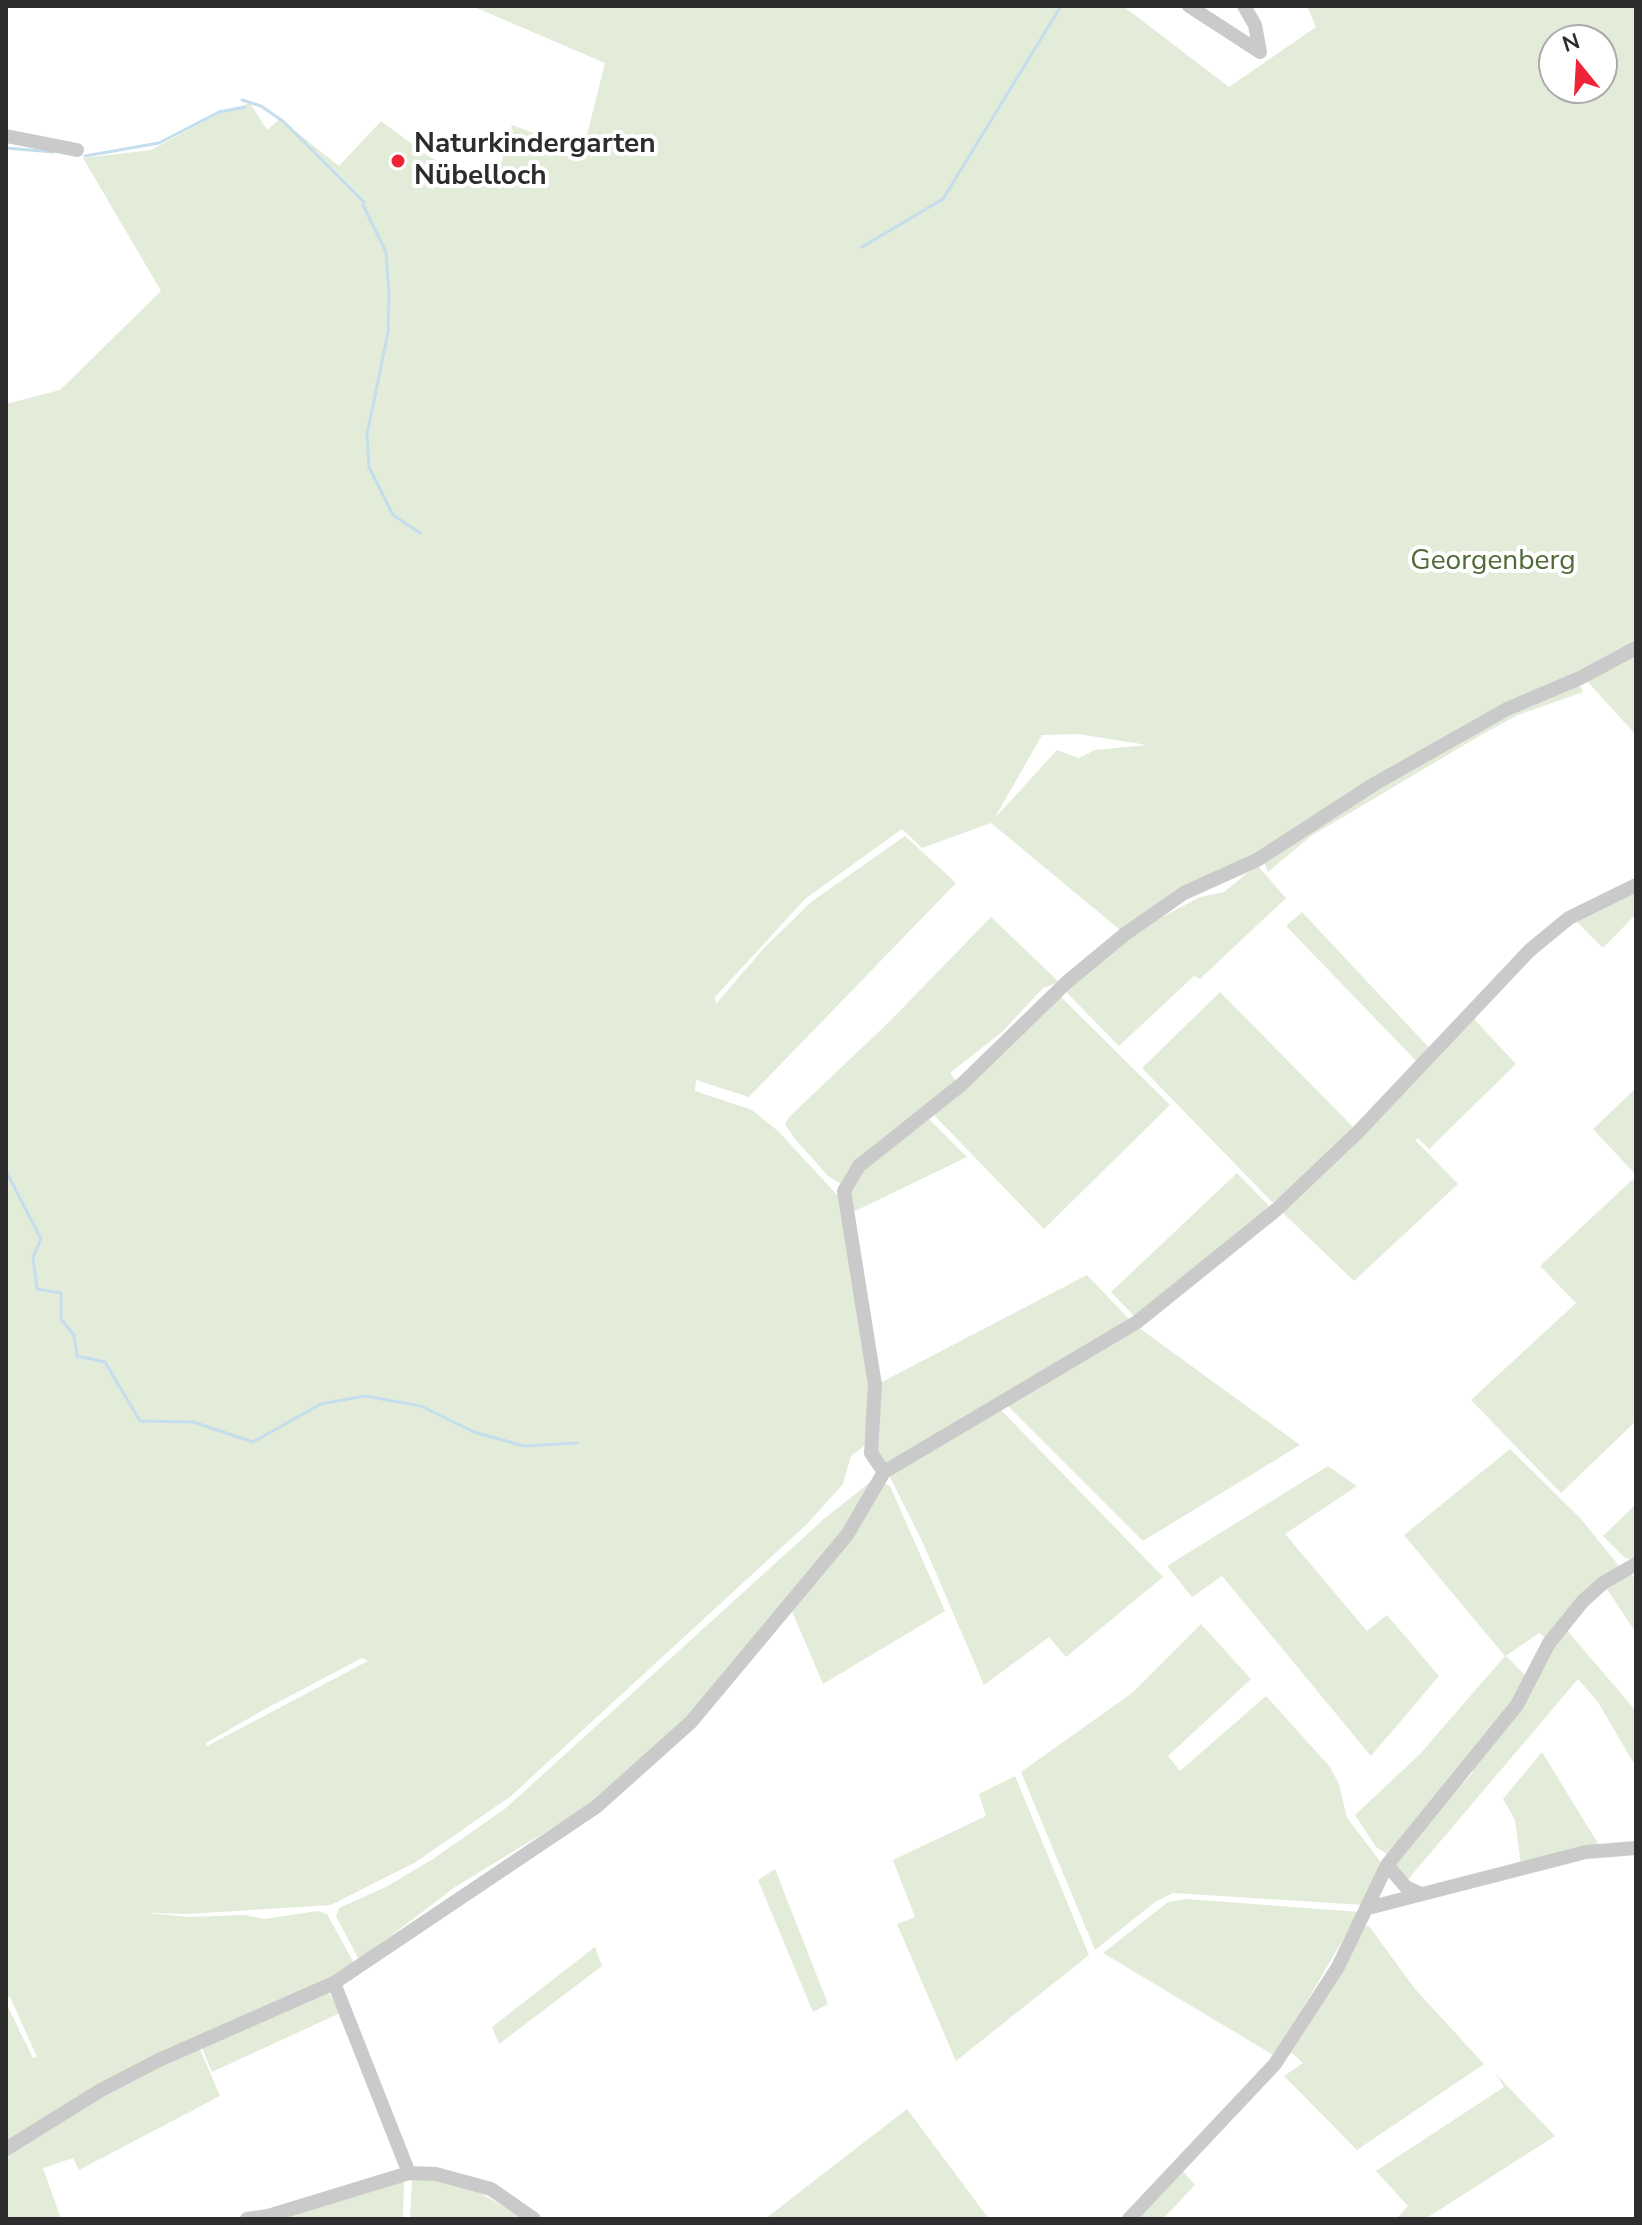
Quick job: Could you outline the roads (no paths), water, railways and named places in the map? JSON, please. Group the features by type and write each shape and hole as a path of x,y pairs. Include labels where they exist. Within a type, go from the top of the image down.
{"street":[{"path":"1189,6 1260,52 1255,25 1244,6"},
{"path":"6,136 77,150"},
{"path":"884,1472 871,1453 875,1385 844,1191 859,1166 962,1084 1067,982 1125,934 1184,893 1257,860 1376,783 1507,709 1580,678 1636,648"},
{"path":"6,2149 101,2090 159,2060 334,1983 596,1807 650,1763 691,1722 847,1535 884,1472 1137,1322 1276,1210 1328,1161 1530,950 1569,918 1636,885"},
{"path":"1129,2219 1275,2064 1338,1967 1387,1865 1517,1705 1556,1634 1603,1583 1636,1564"},
{"path":"1368,1908 1586,1852 1636,1848"},
{"path":"1387,1865 1406,1887 1419,1893"},
{"path":"334,1983 409,2173"},
{"path":"247,2219 409,2173 436,2174 491,2189 534,2219"}],"waterway":[{"path":"862,247 943,199 1061,6"},
{"path":"242,100 261,106 284,122 364,202"},
{"path":"85,156 159,143 219,112 245,107"},
{"path":"6,148 53,152"},
{"path":"363,205 386,252 389,293 388,332 367,435 369,467 393,515 420,533"},
{"path":"6,1171 41,1239 33,1257 37,1289 61,1293 61,1319 74,1335 77,1356 105,1362 140,1421 193,1422 253,1442 321,1404 365,1396 421,1406 474,1432 524,1446 577,1443"}],"place":[{"name":"Naturkindergarten Nübelloch","path":"398,161"}],"park label":[{"name":"Georgenberg","path":"1493,562"}]}
